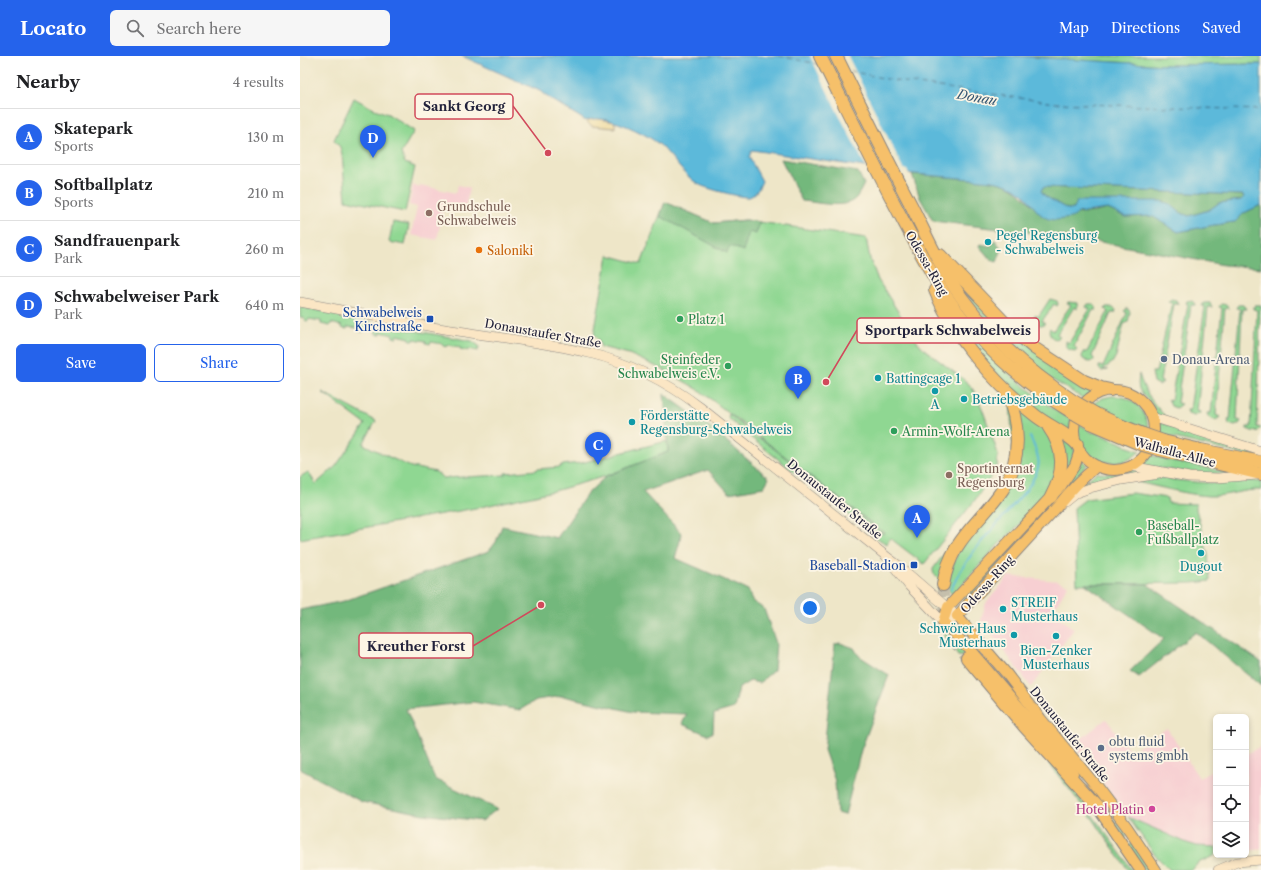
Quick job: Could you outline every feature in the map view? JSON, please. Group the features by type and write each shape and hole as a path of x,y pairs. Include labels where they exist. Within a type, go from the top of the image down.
{"highway":[{"name":"Odessa-Ring","path":"820,56 878,175 925,263 955,308 987,346 1030,384 1093,418"},
{"name":"Odessa-Ring","path":"836,56 941,265 963,298 998,340 1073,407"},
{"path":"932,247 1001,319 1034,348 1084,381 1110,390"},
{"path":"925,263 936,294 953,324 979,360 1002,386 1024,407 1071,438 1079,447"},
{"path":"944,585 947,568 957,545 1004,488 1014,463 1017,445 1016,422 1010,402 1002,386"},
{"name":"Walhalla-Allee","path":"1093,418 1120,425 1141,439 1261,474"},
{"path":"1048,424 1058,443 1062,463 1054,502"},
{"name":"Walhalla-Allee","path":"1162,446 1195,449 1261,462"},
{"path":"967,658 1024,726 1097,806"}],"main road":[{"name":"Donaustaufer Straße","path":"300,302 446,329 590,353 650,375 682,394 898,565 957,616 1006,673 1041,719 1097,787 1156,870"},
{"path":"1110,390 1118,390 1130,393 1140,399 1147,407 1152,417 1154,429 1151,445 1141,459 1132,466 1120,469 1109,469 1097,466 1085,457 1079,447 1075,434 1075,423 1078,413 1091,398 1100,393 1110,390"},
{"path":"1152,417 1261,451"},
{"name":"Odessa-Ring","path":"943,622 957,616 1054,502 1075,465 1079,447"},
{"name":"Odessa-Ring","path":"943,622 948,607 1054,502 1073,488 1086,474 1097,466"},
{"path":"1132,466 1188,477 1218,478 1261,474"},
{"path":"1054,502 1090,488 1122,480 1163,473"},
{"name":"Donaustaufer Straße","path":"886,556 909,586 971,651 1057,751 1087,791 1140,870"},
{"path":"1123,844 1133,837"},
{"path":"1218,870 1237,862 1261,860"}],"shaded area":[{"name":"Grundschule Schwabelweis","path":"413,185 419,187 420,185 456,193 458,185 470,188 465,208 444,204 437,240 411,235 417,207 409,205"},
{"path":"1007,576 1058,581 1068,585 1052,612 1074,629 1031,687 981,620 986,603 1008,577"},
{"path":"1106,719 1131,752 1167,728 1199,778 1213,771 1213,847 1197,846 1187,843 1128,817 1073,745"},
{"path":"1261,746 1261,849 1249,851 1249,786 1249,752"}],"green space":[{"path":"1015,56 1261,56 1261,64 1165,65"},
{"path":"354,98 372,108 388,114 414,131 401,153 405,163 415,167 405,212 346,200 342,154 340,147 334,140"},
{"path":"781,159 858,172 864,184 856,198 845,204 802,201"},
{"path":"912,174 1002,183 1021,194 1043,217 1095,212 1108,209 1126,217 1152,216 1178,232 1235,222 1244,213 1261,205 1261,268 1224,265 1090,240 933,221 920,198"},
{"path":"1043,187 1243,195 1244,197 1241,200 1219,203 1209,210 1189,216 1181,213 1165,202 1067,209 1045,196 1041,191"},
{"path":"665,202 714,223 746,220 866,238 870,259 878,280 916,340 924,349 970,385 975,393 982,408 998,454 997,467 975,500 924,564 890,538 887,544 880,540 749,436 729,419 729,414 756,437 764,441 883,534 884,533 699,390 668,372 629,354 601,347 598,339 594,335 608,255 641,264"},
{"path":"665,202 714,223 746,220 760,222 756,234 749,232 743,251 730,246 727,253 660,216"},
{"path":"393,222 409,225 405,245 389,242"},
{"path":"995,240 1002,249 997,262 991,260 979,246 980,244 990,246"},
{"path":"951,274 1060,371 1095,394 1086,400 1041,373 999,336"},
{"path":"1050,299 1057,301 1058,304 1057,306 1054,304 1042,321 1045,323 1041,325 1038,324 1033,318 1035,315 1038,317"},
{"path":"1171,299 1176,300 1178,304 1174,304 1160,381 1163,382 1159,385 1154,382 1152,372 1156,372 1172,303 1168,302"},
{"path":"1187,301 1192,301 1195,305 1191,305 1177,403 1181,404 1176,408 1171,406 1168,399 1171,400 1188,304 1186,303"},
{"path":"1067,303 1077,303 1077,309 1074,307 1057,334 1060,337 1055,339 1049,333 1050,328 1053,331 1071,305"},
{"path":"1204,303 1210,303 1212,307 1208,307 1197,411 1200,412 1194,416 1188,414 1187,410 1190,410 1205,306 1202,306"},
{"path":"1088,304 1093,304 1096,306 1096,310 1093,310 1074,346 1077,349 1075,351 1070,350 1066,347 1066,341 1069,343 1090,309 1086,307"},
{"path":"1221,304 1227,305 1229,308 1225,308 1216,415 1220,417 1216,420 1210,418 1207,413 1211,413 1222,308 1219,307"},
{"path":"1238,305 1243,305 1246,309 1242,309 1237,420 1241,421 1235,426 1229,424 1228,420 1230,420 1240,309 1236,308"},
{"path":"1255,305 1261,305 1257,427 1261,428 1257,432 1247,429 1247,427 1251,427 1257,310 1253,309"},
{"path":"300,307 368,320 372,323 472,341 479,346 478,351 469,349 469,351 460,349 460,347 448,345 447,347 443,346 443,344 431,342 430,344 426,343 426,341 414,339 414,341 410,340 410,338 397,335 397,338 393,337 393,335 381,332 380,335 376,334 376,331 364,329 363,332 358,331 358,328 347,327 347,329 331,323 330,326 321,324 321,321 309,319 308,321 304,320 305,318 300,317"},
{"path":"1106,307 1111,307 1116,310 1115,313 1111,313 1092,356 1094,361 1089,362 1083,359 1083,352 1087,352 1108,312 1105,309"},
{"path":"1126,309 1130,312 1128,322 1124,324 1116,356 1112,363 1103,369 1108,370 1101,371 1099,366 1103,367 1127,313 1124,311"},
{"path":"950,315 963,325 1012,376 1056,411 1071,419 1070,435 1045,419 991,369"},
{"path":"1139,374 1141,381 1151,399 1170,421 1157,416 1151,404 1139,388"},
{"path":"322,392 376,421 363,444 411,467 436,472 443,478 505,475 505,473 561,467 561,465 581,463 667,441 668,452 606,476 558,490 476,508 300,539 300,477 308,472 316,484 336,466 365,424"},
{"path":"664,394 710,427 769,478 764,487 729,493 708,470 643,492 682,534 675,558 748,590 752,601 764,609 776,643 774,670 759,683 750,681 739,688 734,708 714,714 713,732 708,735 682,724 687,714 633,712 563,696 536,700 520,710 473,702 406,709 435,779 497,809 482,821 423,814 362,802 300,769 300,610 344,601 489,551 496,542 502,526 557,538 587,494 606,476 668,452"},
{"path":"1112,396 1126,398 1137,405 1145,415 1149,429 1133,423 1132,425 1105,413 1105,411 1092,404 1103,398"},
{"path":"1010,398 1046,430 1052,439 1058,468 1046,494 1035,508 952,594 947,589 948,581 958,551 1014,473"},
{"path":"1159,422 1261,456 1261,459 1159,433"},
{"path":"1078,423 1093,433 1094,432 1140,451 1129,459 1120,462 1098,462 1089,459 1082,450 1078,439"},
{"path":"1056,433 1066,439 1073,446 1075,451 1073,461 1061,481"},
{"path":"1151,455 1235,474 1191,473 1141,465"},
{"path":"1081,460 1087,465 964,604 962,602 1064,487"},
{"path":"1134,470 1155,473 1077,488 1096,473 1120,474"},
{"path":"1155,477 1209,483 1255,481 1261,482 1261,490 1208,496 1181,492 1137,482"},
{"name":"Baseball- Fußballplatz","path":"1132,493 1167,498 1168,503 1196,504 1208,555 1210,581 1192,583 1077,584 1074,508 1086,499"},
{"path":"953,542 940,581 934,574 933,569"},
{"path":"1085,584 1147,584 1261,662 1261,686 1196,632 1139,677 1130,671 1164,639"},
{"path":"943,633 950,635 970,657 958,656"},
{"path":"840,643 854,648 859,656 889,675 861,750 845,815 837,813 835,781 824,750 835,644"},
{"path":"1049,763 1051,763 1083,802 1132,870 1128,870 1093,819"},
{"path":"1091,789 1127,836 1125,838 1090,790"},
{"path":"1128,817 1187,843 1197,846 1213,847 1213,856 1198,863 1192,870 1170,870 1155,855"},
{"path":"1132,843 1150,870 1145,870 1129,846"}],"sand":[{"path":"595,118 615,122 615,128 592,126 586,121"}],"water":[{"name":"Donau","path":"462,56 1015,56 1165,65 1261,64 1261,205 1244,213 1235,222 1178,232 1152,216 1126,217 1108,209 1078,213 1072,218 1056,220 1044,217 1019,191 993,181 904,173 752,150 749,157 762,181 754,195 745,197 715,190 698,184 682,170 660,145 645,135 613,121 593,119 586,121 540,91","holes":["1043,187 1243,195 1244,197 1241,200 1219,203 1209,210 1189,216 1181,213 1170,204 1161,201 1077,201 1074,209 1067,209 1045,196 1041,191"]}],"pier":[{"path":"810,56 848,56 903,168 907,170 909,175 867,169"}],"waterway":[{"path":"951,589 961,570 976,548 1027,489 1032,481 1039,464 1037,452 1030,437"}],"ferry route":[{"path":"779,56 818,64"},
{"path":"850,71 896,81 1056,103 1261,110"}],"tunnel":[{"path":"943,585 944,606 948,624 955,641 967,658"}],"place":[{"name":"Sankt Georg","path":"548,153"},
{"name":"Schwabelweiser Park","path":"373,158"},
{"name":"Grundschule Schwabelweis","path":"429,213"},
{"name":"Pegel Regensburg - Schwabelweis","path":"988,242"},
{"name":"Saloniki","path":"479,250"},
{"name":"Schwabelweis Kirchstraße","path":"430,319"},
{"name":"Platz 1","path":"680,319"},
{"name":"Donau-Arena","path":"1164,359"},
{"name":"Steinfeder Schwabelweis e.V.","path":"728,366"},
{"name":"Battingcage 1","path":"878,378"},
{"name":"Sportpark Schwabelweis","path":"826,382"},
{"name":"A","path":"935,391"},
{"name":"Softballplatz","path":"798,399"},
{"name":"Betriebsgebäude","path":"964,399"},
{"name":"Förderstätte Regensburg-Schwabelweis","path":"632,422"},
{"name":"Armin-Wolf-Arena","path":"894,431"},
{"name":"Sandfrauenpark","path":"598,465"},
{"name":"Sportinternat Regensburg","path":"949,475"},
{"name":"Baseball- Fußballplatz","path":"1139,532"},
{"name":"Skatepark","path":"917,538"},
{"name":"Dugout","path":"1201,553"},
{"name":"Baseball-Stadion","path":"914,565"},
{"name":"Kreuther Forst","path":"541,605"},
{"name":"STREIF Musterhaus","path":"1003,609"},
{"name":"Schwörer Haus Musterhaus","path":"1014,635"},
{"name":"Bien-Zenker Musterhaus","path":"1056,636"},
{"name":"obtu fluid systems gmbh","path":"1101,748"},
{"name":"Hotel Platin","path":"1152,809"}]}
